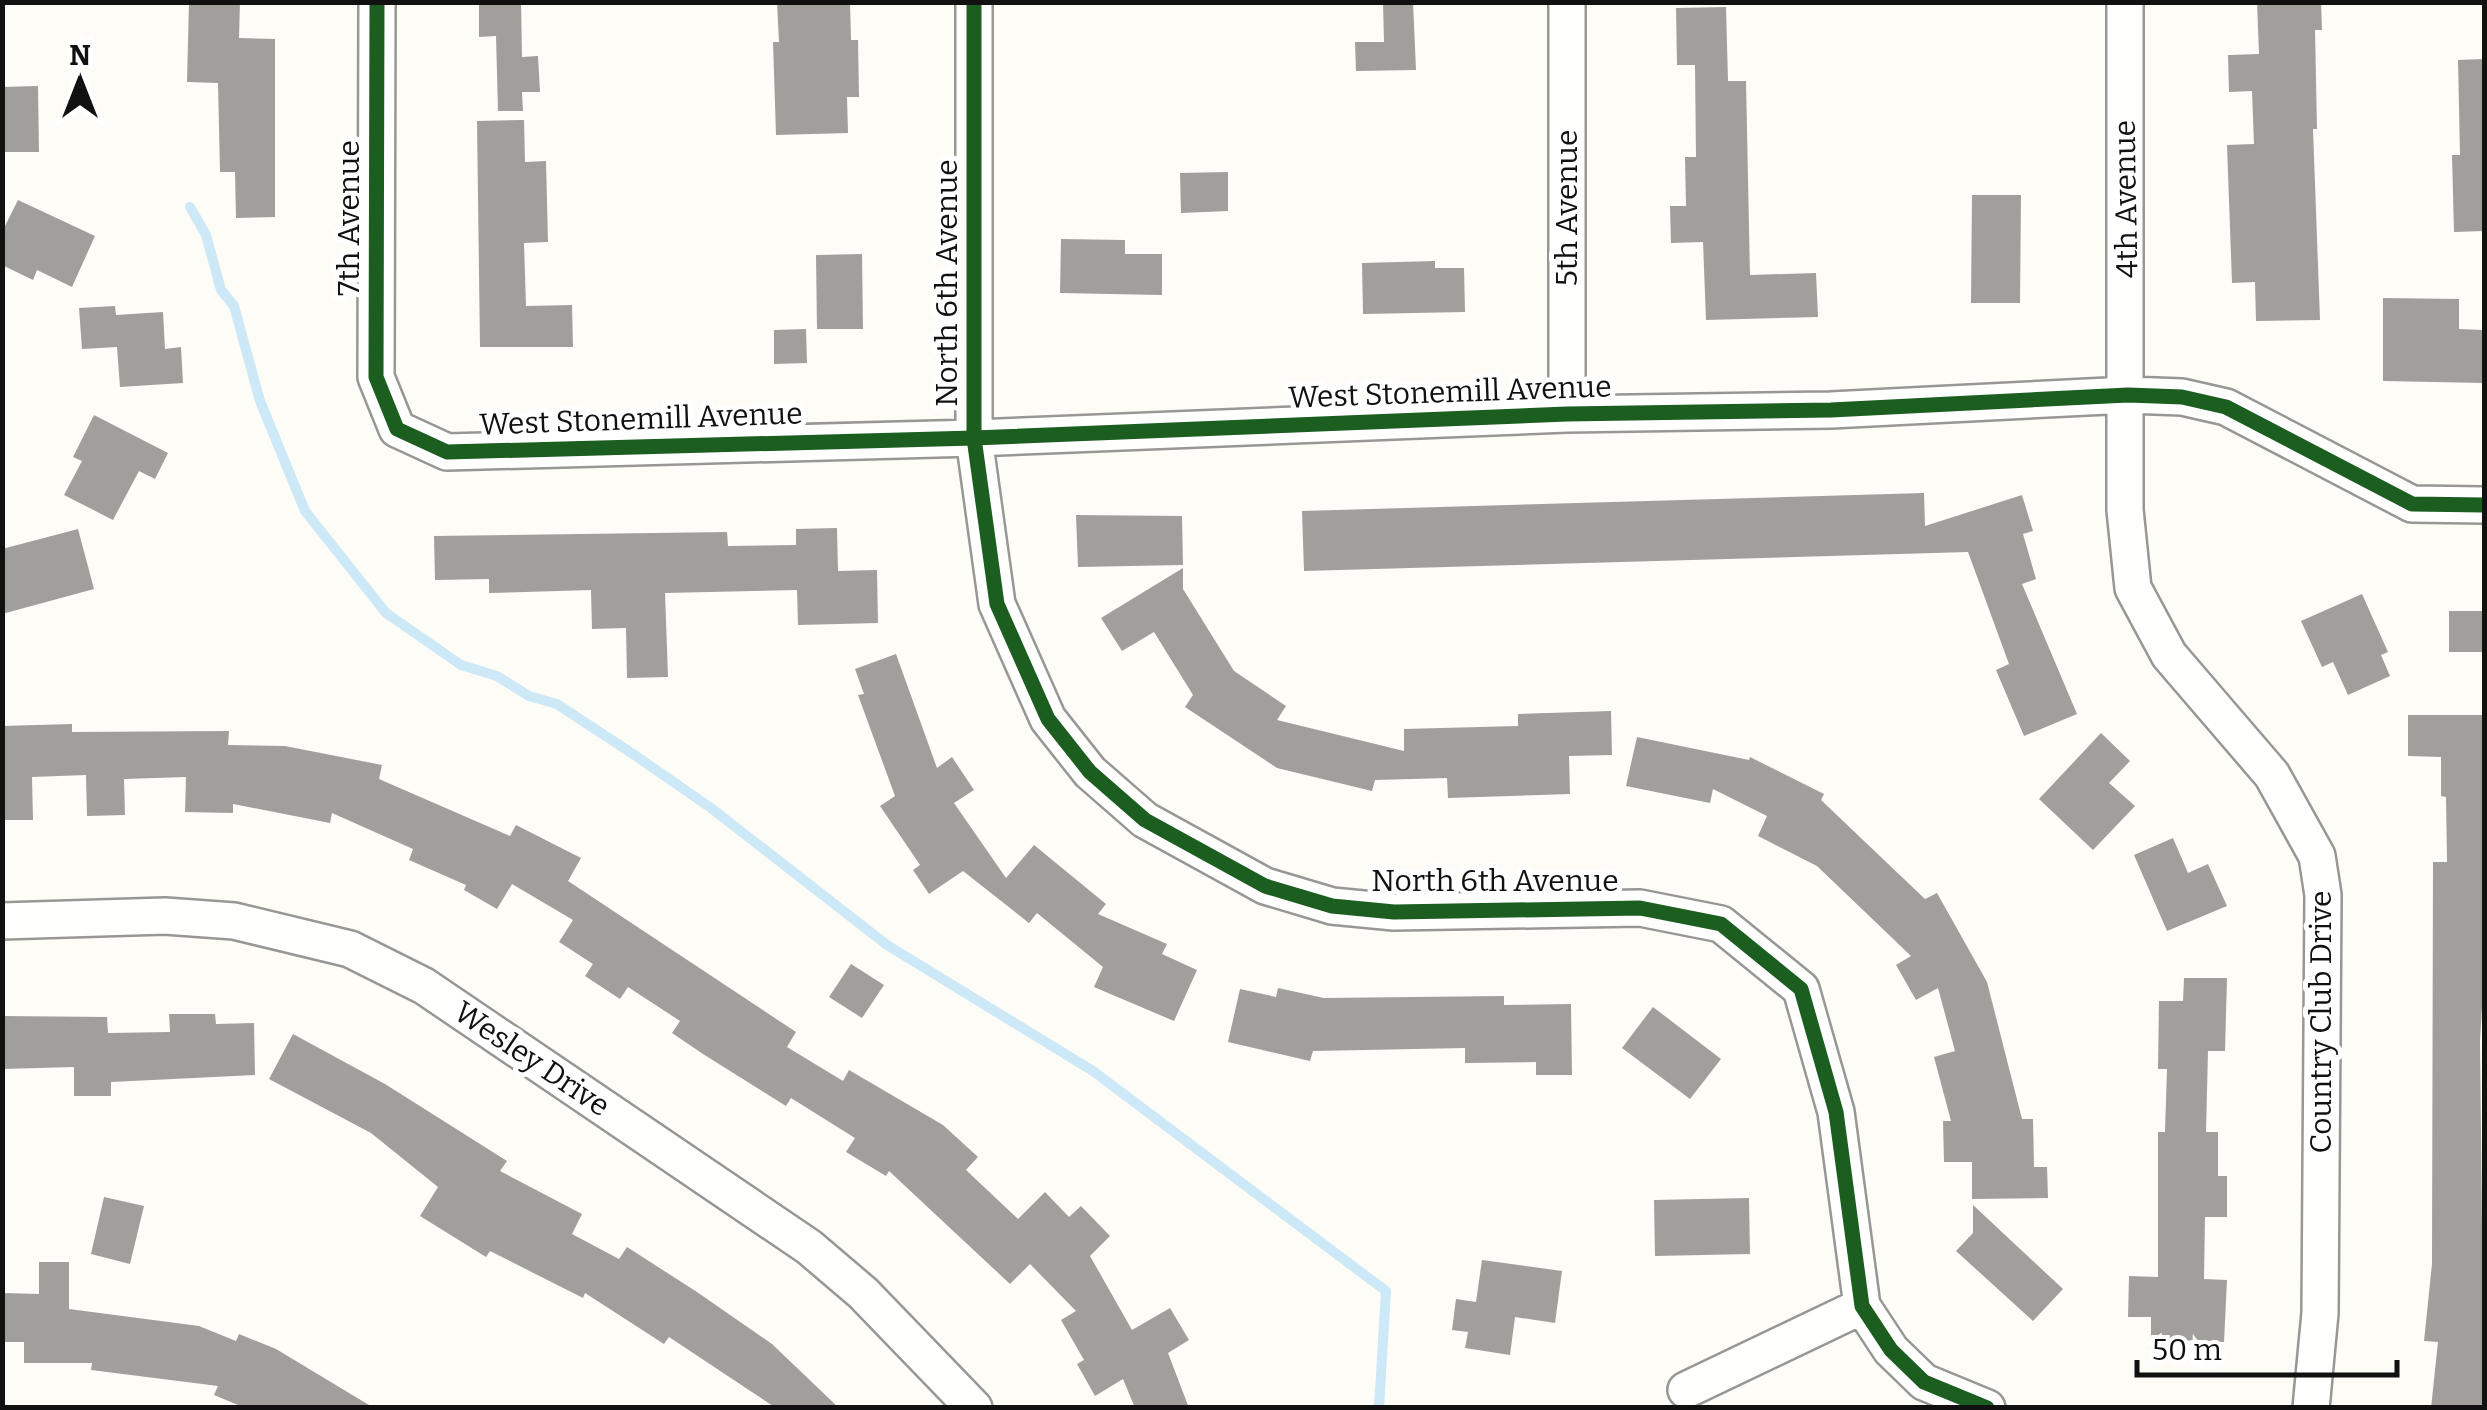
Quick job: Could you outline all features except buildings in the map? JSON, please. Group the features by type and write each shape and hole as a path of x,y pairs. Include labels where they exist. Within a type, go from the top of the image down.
{"street":[{"name":"7th Avenue","path":"377,2 376,378 397,429"},
{"name":"North 6th Avenue","path":"974,2 974,438 997,604 1048,719 1090,772 1144,820 1265,886 1332,906 1394,912 1640,908 1720,924 1801,989 1836,1112 1862,1306 1891,1350 1924,1382 1986,1408"},
{"name":"5th Avenue","path":"1566,2 1567,414"},
{"name":"4th Avenue","path":"2124,2 2128,395"},
{"name":"West Stonemill Avenue","path":"397,429 447,452 974,438 1567,414 1831,410 2128,395 2182,396 2226,407 2412,504 2484,506"},
{"name":"Country Club Drive","path":"2128,395 2125,510 2133,588 2169,655 2272,775 2317,856 2323,896 2320,1293 2310,1408"},
{"name":"Wesley Drive","path":"2,921 165,916 234,921 350,949 424,986 809,1247 863,1293 974,1408"},
{"path":"1686,1390 1862,1306"}],"waterway":[{"path":"190,207 206,235 221,290 234,306 260,401 305,511 386,613 461,665 497,676 529,696 557,704 636,756 711,808 887,945 1093,1071 1386,1291 1379,1408"}],"cycle path":[{"path":"377,2 376,377 397,429 447,452 974,438 1567,414 1831,410 2128,395 2182,397 2226,407 2412,504 2484,505"},
{"path":"974,2 974,438 997,604 1048,719 1090,772 1145,820 1265,886 1332,906 1394,912 1640,908 1721,924 1801,989 1836,1112 1862,1306 1891,1350 1924,1382 1987,1408"}]}
